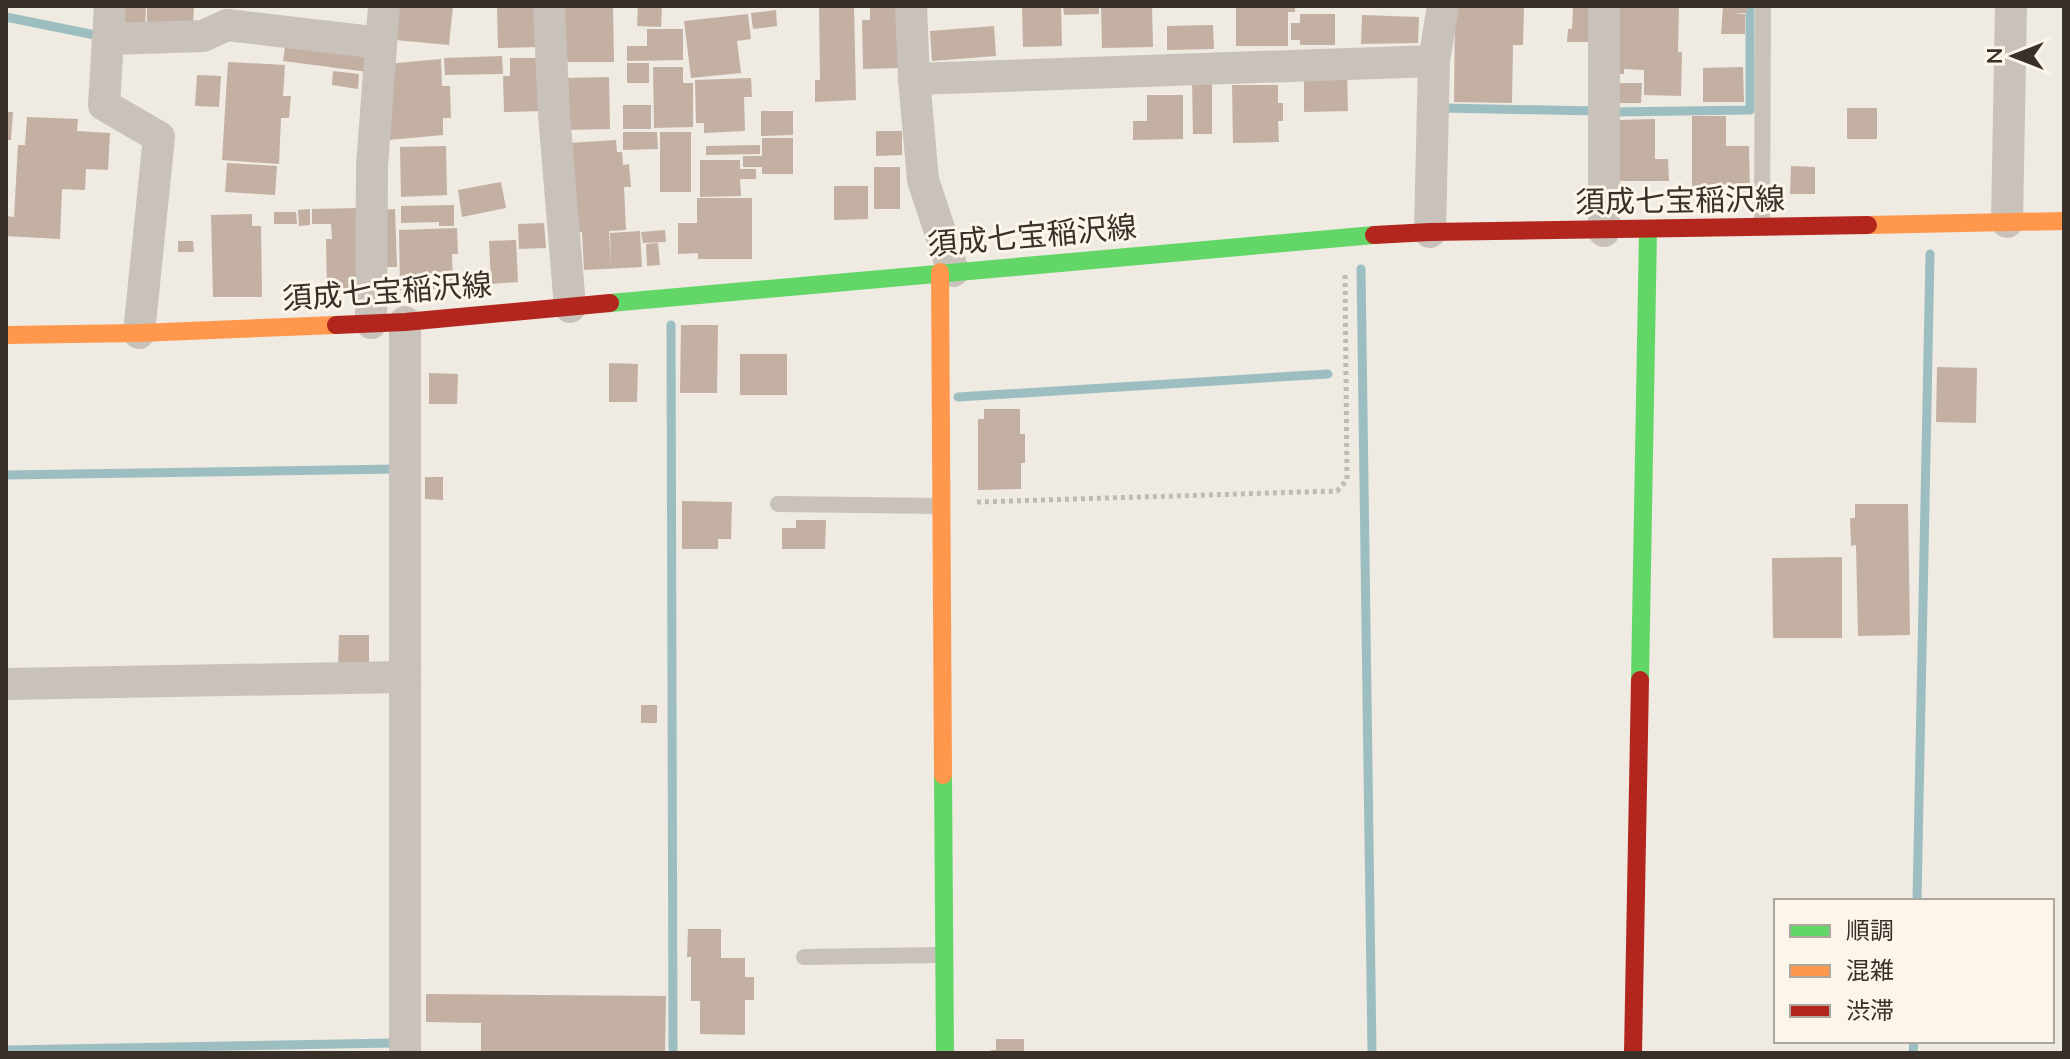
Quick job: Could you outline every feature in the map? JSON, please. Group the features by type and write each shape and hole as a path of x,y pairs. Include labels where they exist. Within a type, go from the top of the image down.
{"main road":[{"name":"須成七宝稲沢線","path":"6,335 405,322 1344,237 1430,232 2064,221"},
{"path":"1633,1053 1648,230"},
{"path":"945,1053 942,505 946,272"}],"street":[{"path":"110,6 104,105 159,137 139,333"},
{"path":"371,323 372,166 384,6"},
{"path":"549,6 554,114 570,307"},
{"path":"911,6 923,180 946,272"},
{"path":"1430,232 1434,61 1443,6"},
{"path":"1604,6 1604,231"},
{"path":"2007,222 2011,6"},
{"path":"108,39 203,36 227,25 380,43"},
{"path":"914,79 1434,61"},
{"path":"405,322 405,1053"},
{"path":"6,684 405,677"}],"lane":[{"path":"1762,227 1763,6"},
{"path":"778,504 942,505"},
{"path":"804,957 944,955"}],"path":[{"path":"942,505 1337,491 1347,480 1344,237"}],"building":[{"path":"120,6 146,6 145,29 119,28"},
{"path":"147,6 194,6 193,28 147,30"},
{"path":"398,6 453,6 449,45 395,40"},
{"path":"497,6 540,6 541,47 498,48"},
{"path":"561,6 613,6 614,62 561,62"},
{"path":"638,6 662,6 661,27 637,26"},
{"path":"854,6 856,100 815,102 815,80 820,80 819,7"},
{"path":"870,6 899,6 900,68 863,69 862,20 870,20"},
{"path":"1022,6 1061,6 1062,46 1023,47"},
{"path":"1063,6 1099,6 1099,14 1064,15"},
{"path":"1101,6 1152,6 1153,47 1102,48"},
{"path":"1236,6 1295,6 1295,12 1288,12 1288,46 1236,46"},
{"path":"1524,6 1523,45 1513,45 1512,103 1454,102 1455,8"},
{"path":"1573,6 1598,6 1597,42 1567,42 1568,29 1572,29"},
{"path":"1618,6 1679,6 1681,96 1644,95 1644,70 1624,69 1624,74 1610,74"},
{"path":"1723,6 1747,6 1747,13 1733,13 1745,14 1745,34 1721,34"},
{"path":"776,10 777,26 753,29 751,13"},
{"path":"748,14 751,39 737,41 741,73 691,78 684,21"},
{"path":"1300,14 1335,14 1335,45 1300,45 1300,40 1291,40 1291,23 1300,23"},
{"path":"1362,15 1419,17 1418,43 1361,44"},
{"path":"1213,25 1214,49 1167,50 1167,26"},
{"path":"994,26 996,56 932,61 930,31"},
{"path":"647,29 683,29 683,60 627,61 627,46 647,46"},
{"path":"286,40 371,50 368,72 283,61"},
{"path":"502,56 503,74 445,75 444,58"},
{"path":"510,58 543,58 544,111 504,112 503,76 510,76"},
{"path":"441,59 442,86 450,86 451,118 443,118 443,135 388,140 386,64"},
{"path":"228,62 285,65 283,96 291,96 289,118 281,118 279,164 222,160"},
{"path":"627,63 649,63 649,83 627,83"},
{"path":"653,67 683,67 683,83 693,83 693,127 654,128"},
{"path":"1743,67 1744,102 1703,102 1703,68"},
{"path":"333,71 359,74 358,89 332,85"},
{"path":"1347,72 1348,111 1304,112 1304,73"},
{"path":"197,75 221,76 219,107 195,106"},
{"path":"609,77 610,129 565,130 564,78"},
{"path":"751,78 752,97 744,97 745,131 704,133 704,123 696,123 695,80"},
{"path":"1192,78 1212,78 1212,134 1193,134"},
{"path":"1613,83 1642,83 1641,103 1612,103"},
{"path":"1232,85 1278,85 1278,103 1283,103 1283,121 1278,121 1279,142 1233,143"},
{"path":"1147,95 1183,95 1183,139 1133,140 1133,121 1147,121"},
{"path":"623,105 651,105 651,129 623,129"},
{"path":"1847,108 1877,108 1877,139 1847,139"},
{"path":"761,111 793,111 793,135 761,136"},
{"path":"6,112 13,112 11,140 6,140"},
{"path":"1692,116 1726,116 1726,146 1749,146 1750,192 1692,192"},
{"path":"27,117 78,119 77,131 110,133 108,170 86,169 85,190 62,189 60,239 6,236 6,216 14,217 18,145 25,145"},
{"path":"1655,119 1655,159 1668,159 1669,181 1620,181 1619,120"},
{"path":"876,131 902,131 902,155 876,156"},
{"path":"623,132 657,132 658,149 623,150"},
{"path":"660,132 691,132 691,192 660,192"},
{"path":"762,138 793,138 793,174 762,174 762,167 743,167 743,156 762,156"},
{"path":"616,140 617,152 622,152 623,165 629,164 631,187 624,187 626,230 609,231 611,266 610,233 640,231 642,267 584,270 582,232 574,233 569,143"},
{"path":"760,145 760,154 706,155 706,146"},
{"path":"446,146 447,195 401,197 400,147"},
{"path":"700,160 740,160 740,169 756,169 756,179 740,179 741,196 700,197"},
{"path":"227,163 277,166 275,195 225,192"},
{"path":"1791,166 1815,167 1815,194 1790,194"},
{"path":"874,167 900,167 900,209 874,209"},
{"path":"501,182 506,208 462,217 458,190"},
{"path":"834,186 868,186 868,219 834,220"},
{"path":"697,198 752,198 752,259 698,259 698,253 678,254 678,223 697,223"},
{"path":"454,205 454,226 439,226 439,222 401,223 401,206"},
{"path":"359,208 360,288 327,289 326,239 332,239 331,224 312,224 312,209"},
{"path":"310,209 310,225 299,226 298,210"},
{"path":"395,209 397,267 380,267 379,210"},
{"path":"274,212 296,212 297,224 274,224"},
{"path":"252,214 252,226 261,226 262,297 213,297 211,215"},
{"path":"544,223 546,248 519,249 518,224"},
{"path":"457,228 458,254 452,254 453,288 400,290 399,230"},
{"path":"665,230 666,242 643,243 641,232"},
{"path":"516,240 518,282 491,284 489,241"},
{"path":"178,241 193,241 194,252 178,252"},
{"path":"658,243 660,265 647,266 646,244"},
{"path":"681,325 718,325 717,393 680,393"},
{"path":"740,354 787,354 787,395 740,395"},
{"path":"609,363 638,364 637,402 609,402"},
{"path":"1937,367 1977,368 1976,423 1936,422"},
{"path":"429,373 458,374 457,404 429,404"},
{"path":"984,409 1020,409 1020,434 1025,434 1021,489 978,490 978,419 984,419"},
{"path":"425,477 443,477 443,500 425,499"},
{"path":"682,501 732,502 731,539 718,539 718,549 682,549"},
{"path":"1855,504 1908,504 1910,635 1858,636 1856,545 1851,546 1850,518 1855,518"},
{"path":"796,520 826,520 825,549 782,549 782,528 796,528"},
{"path":"1842,557 1842,638 1773,638 1772,558"},
{"path":"339,635 369,635 369,669 338,669"},
{"path":"641,705 657,705 657,723 641,723"},
{"path":"688,929 721,929 721,958 745,958 745,977 754,977 754,1000 745,1000 745,1035 700,1034 700,1001 691,1001"},
{"path":"426,994 666,996 665,1053 481,1053 481,1023 426,1022"},
{"path":"996,1039 1024,1039 1024,1053 991,1053 991,1050 996,1050"}],"waterway":[{"path":"1614,112 1750,110 1750,6"},
{"path":"6,17 95,35"},
{"path":"1443,111 1443,108 1596,111"},
{"path":"1917,899 1930,254"},
{"path":"1361,269 1372,1053"},
{"path":"671,325 673,1053"},
{"path":"958,397 1328,374"},
{"path":"6,475 397,469"},
{"path":"6,1050 393,1043"},
{"path":"1913,1053 1914,1043"}],"traffic: fast":[{"path":"1640,680 1648,230"},
{"path":"610,303 1374,235"},
{"path":"943,775 945,1053"}],"traffic: slow":[{"path":"1868,225 2064,221"},
{"path":"940,272 943,775"},
{"path":"6,335 336,325"}],"traffic: jam":[{"path":"1374,235 1868,225"},
{"path":"336,325 405,322 610,303"},
{"path":"1633,1053 1640,680"}]}
